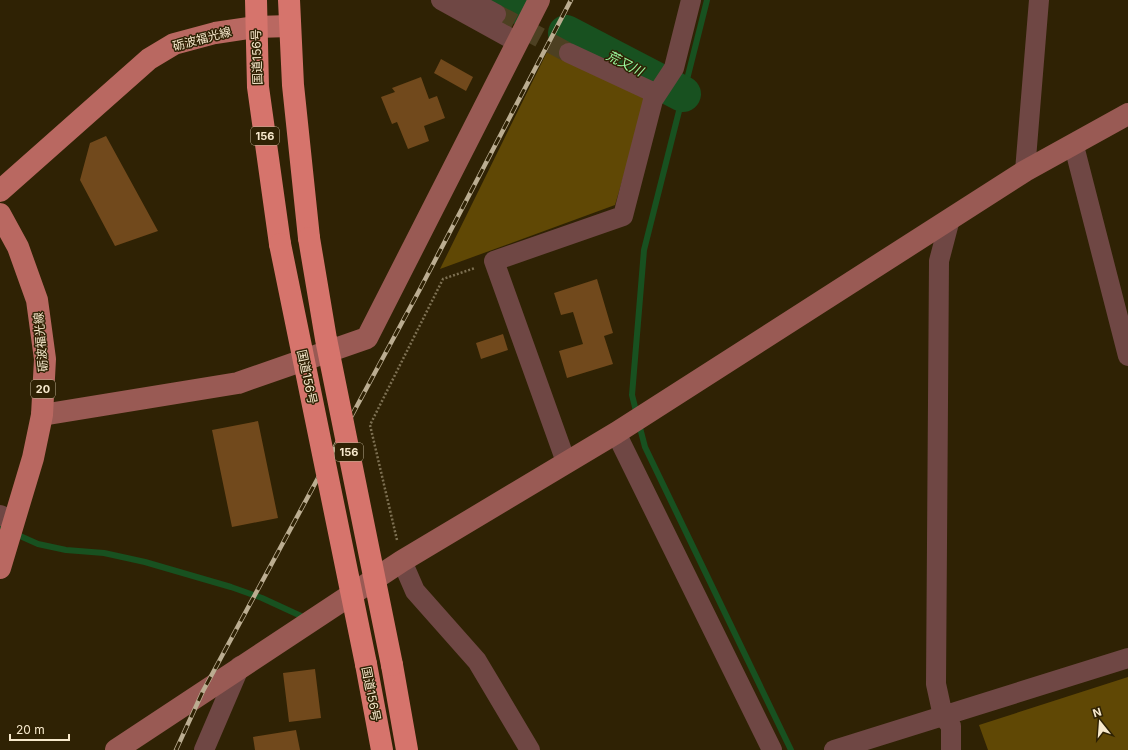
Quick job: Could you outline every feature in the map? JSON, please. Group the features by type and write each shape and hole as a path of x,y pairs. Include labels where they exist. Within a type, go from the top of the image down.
{"highway":[{"name":"国道156号","path":"256,0 258,87 280,244 366,664 382,750"},
{"name":"国道156号","path":"289,0 293,85 309,238 326,339 392,665 407,750"}],"main road":[{"name":"砺波福光線","path":"0,191 149,59 174,44 215,33 256,27 290,26"},
{"name":"砺波福光線","path":"0,214 18,247 37,300 45,359 42,415 33,458 7,518 0,568"}],"street":[{"path":"440,0 517,42"},
{"path":"470,0 496,14"},
{"path":"42,415 238,383 367,338 539,0"},
{"path":"566,462 494,261 623,216 653,100 674,68 692,0"},
{"path":"1025,171 1039,0"},
{"path":"569,53 657,94"},
{"path":"116,750 240,666 402,560 616,433 1025,171 1074,146 1128,114"},
{"path":"1074,146 1128,356"},
{"path":"950,219 939,261 936,684 943,716 951,726 951,750"},
{"path":"616,433 772,750"},
{"path":"402,560 415,591 477,661 530,750"},
{"path":"834,750 1128,658"},
{"path":"204,750 240,666"}],"path":[{"path":"402,560 370,425 443,279 494,261"}],"shaded area":[{"path":"547,52 647,97 615,205 440,269"},
{"path":"1128,677 1128,750 988,750 979,725"}],"building":[{"path":"441,59 473,77 466,91 434,73"},
{"path":"421,77 429,99 437,96 445,118 424,126 429,141 408,149 397,122 392,124 381,97 395,92 392,88"},
{"path":"106,136 158,231 115,246 80,180 90,143"},
{"path":"597,279 613,333 604,336 613,364 567,378 559,351 583,344 573,312 561,315 554,293"},
{"path":"503,334 508,350 481,359 476,343"},
{"path":"258,421 278,518 232,527 212,430"},
{"path":"315,669 321,718 289,722 283,673"},
{"path":"296,730 300,750 255,750 253,737"}],"waterway":[{"name":"荒又川","path":"500,0 511,6"},
{"path":"637,415 632,395 644,250 707,0"},
{"name":"荒又川","path":"566,33 683,94"},
{"path":"639,424 645,447 791,750"},
{"path":"0,527 38,544 66,550 104,553 145,562 231,587 262,598 301,616"}],"tunnel":[{"path":"496,14 569,53"}],"railway":[{"path":"176,750 203,691 419,291 571,0"}]}
